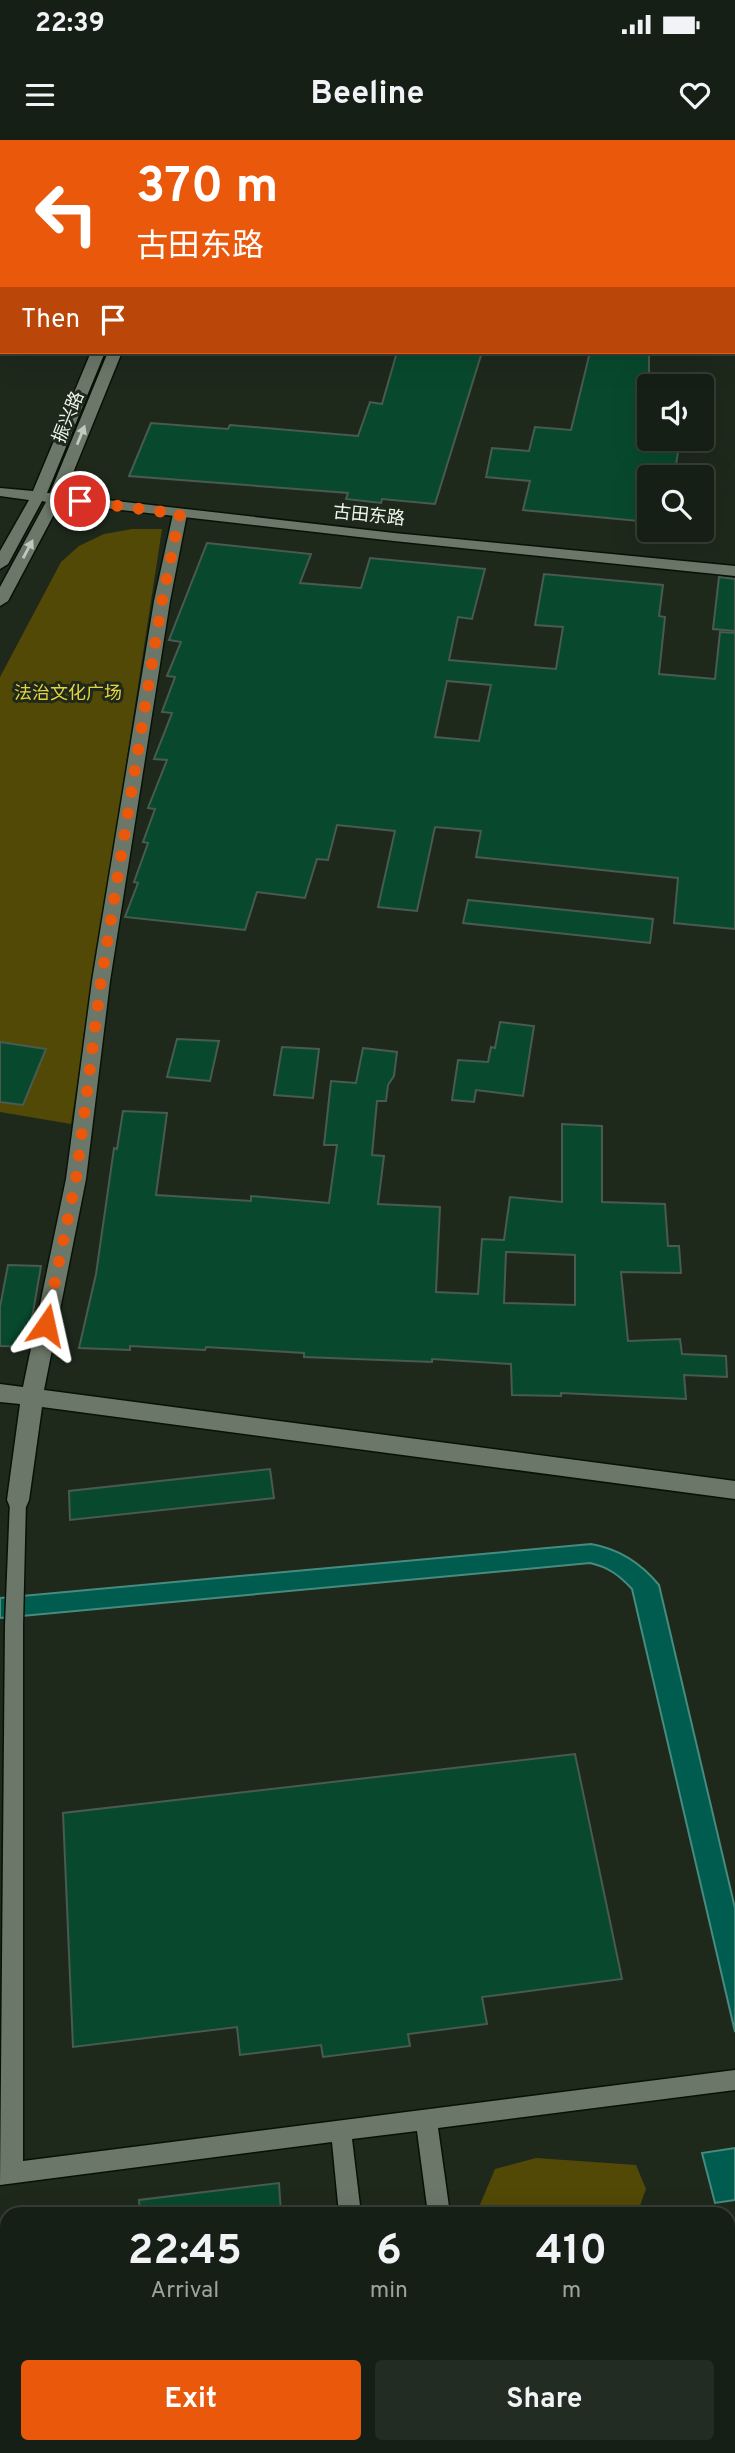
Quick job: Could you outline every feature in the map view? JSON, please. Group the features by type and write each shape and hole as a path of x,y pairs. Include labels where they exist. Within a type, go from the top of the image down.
{"street":[{"name":"振兴路","path":"0,564 38,496 97,354"},
{"name":"振兴路","path":"0,601 55,498 115,354"},
{"name":"古田东路","path":"0,492 180,514 735,571"},
{"path":"18,1500 32,1398 76,1179 103,967 162,601 180,514"},
{"path":"0,1393 735,1490"}],"lane":[{"path":"18,1500 6,2173 734,2080"},
{"path":"426,2119 438,2207"},
{"path":"341,2130 349,2207"}],"green space":[{"name":"法治文化广场","path":"132,529 162,529 71,1124 0,1112 0,677 61,562 79,546 104,534"},
{"path":"536,2158 636,2165 646,2189 640,2207 479,2207 495,2169"}],"water":[{"path":"591,1544 611,1549 629,1558 659,1585 735,1908 735,2032 632,1589 608,1569 590,1563 0,1618 0,1598"},
{"path":"735,2148 735,2200 715,2203 702,2153"}],"building":[{"path":"396,354 481,354 435,504 382,499 381,503 346,499 348,493 129,476 151,423 228,429 230,425 358,436 370,402 382,404"},
{"path":"590,354 649,354 649,374 637,374 637,451 678,451 676,465 637,465 637,521 523,510 530,481 486,477 492,448 529,451 535,427 571,430"},
{"path":"207,543 311,554 300,583 361,588 370,558 485,569 472,619 458,617 449,660 556,669 563,627 535,625 544,574 663,585 659,616 665,617 659,674 715,679 720,632 735,633 735,929 674,923 678,878 476,857 481,831 435,827 417,911 378,907 395,831 337,825 328,860 317,859 305,898 257,892 245,930 125,917 138,883 134,882 148,843 143,842 155,809 148,808 167,760 154,759 172,713 162,712 175,677 167,676 181,642 169,640","holes":["447,681 491,685 479,741 435,737"]},
{"path":"719,577 735,579 735,631 713,629"},
{"path":"468,900 653,919 650,943 463,923"},
{"path":"500,1022 534,1026 523,1096 476,1090 474,1102 452,1100 458,1060 488,1062 491,1047 495,1048"},
{"path":"177,1039 219,1041 210,1081 167,1077"},
{"path":"0,1042 46,1049 23,1105 0,1102"},
{"path":"282,1047 319,1049 313,1098 274,1095"},
{"path":"363,1048 397,1052 394,1076 388,1085 386,1101 377,1101 372,1155 384,1156 378,1204 440,1207 436,1292 478,1294 482,1239 504,1240 510,1197 562,1202 562,1124 602,1126 602,1202 665,1204 668,1246 679,1246 681,1273 621,1272 628,1341 680,1339 682,1354 726,1356 727,1377 684,1375 686,1399 561,1393 561,1396 512,1395 511,1364 432,1359 432,1362 304,1357 304,1353 206,1347 205,1350 130,1346 130,1350 79,1348 96,1274 114,1148 117,1149 123,1111 167,1113 156,1195 251,1201 251,1196 329,1203 337,1145 324,1145 331,1081 356,1083","holes":["506,1252 575,1255 575,1305 504,1303"]},
{"path":"8,1265 41,1266 27,1347 0,1346 0,1307"},
{"path":"270,1469 274,1498 70,1520 69,1491"},
{"path":"575,1754 622,1979 482,1997 487,2024 408,2034 410,2046 323,2057 321,2045 240,2055 237,2027 73,2047 63,1813"},
{"path":"279,2183 281,2207 140,2207 139,2200"}],"route":[{"path":"46,1325 76,1179 101,981 162,601 180,514 80,501"}]}
